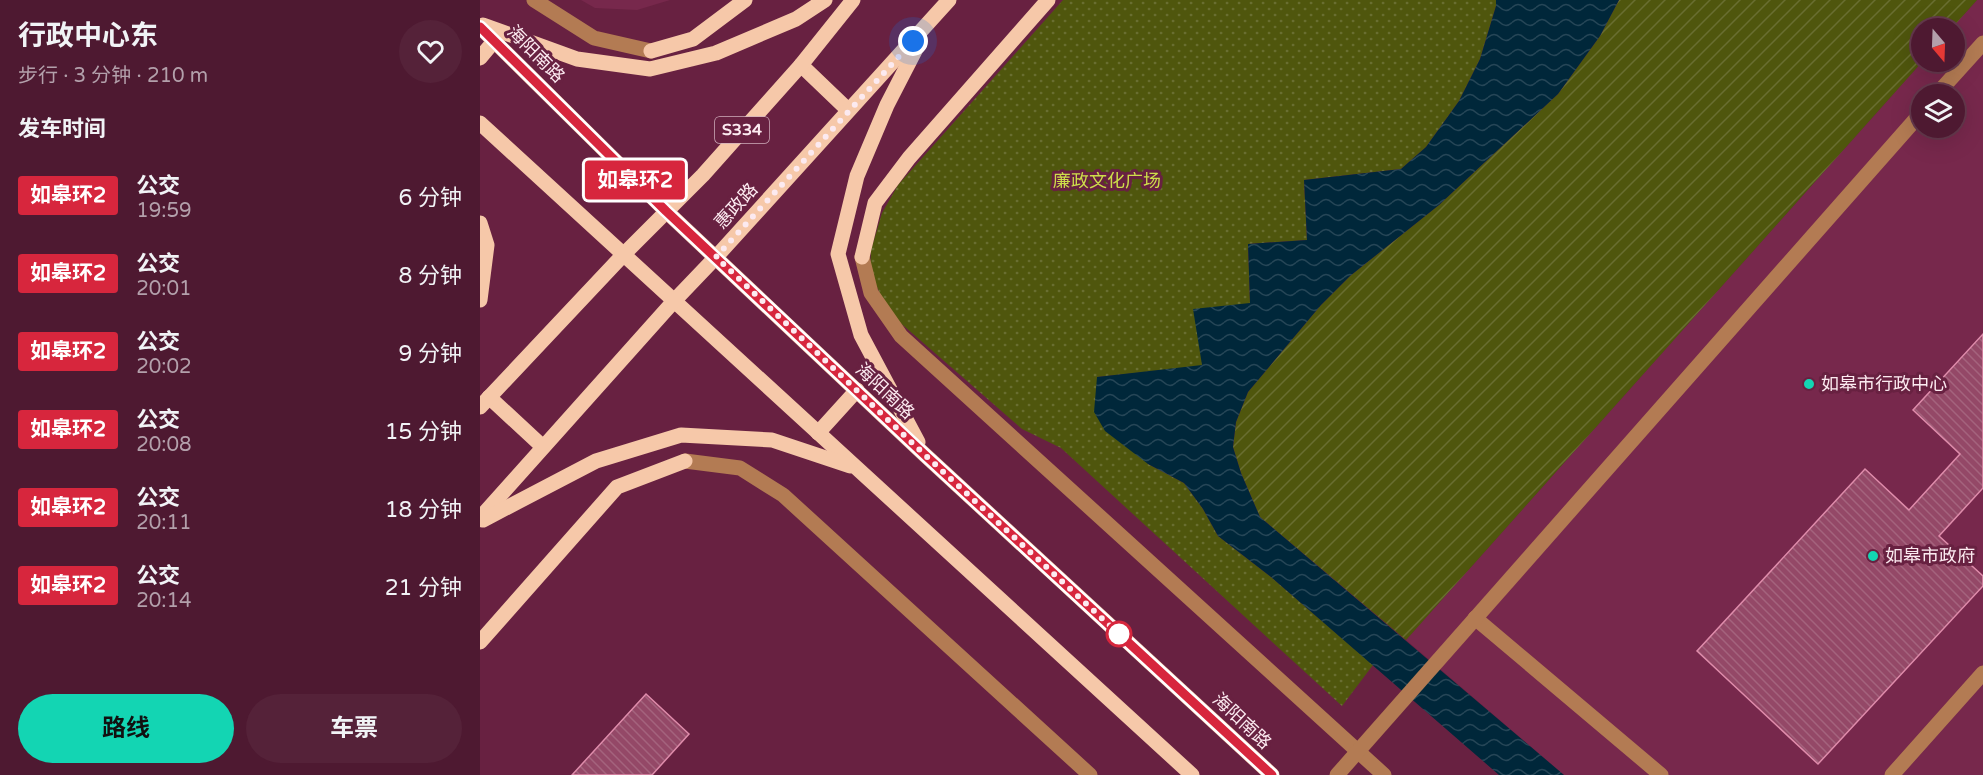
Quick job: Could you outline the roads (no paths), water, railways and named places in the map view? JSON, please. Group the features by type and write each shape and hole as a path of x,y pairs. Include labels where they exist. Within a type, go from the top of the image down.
{"main road":[{"path":"651,51 693,39 745,0"},
{"path":"480,26 577,59 650,69 716,53 796,19 825,0"},
{"name":"S334","path":"484,402 624,254 703,175 801,65 853,0"},
{"name":"惠政路","path":"480,520 674,301 950,0"},
{"path":"862,257 874,203 909,158 1048,0"},
{"path":"925,455 861,335 838,254 857,177 886,105 929,24"},
{"name":"海阳南路","path":"480,26 666,211 925,455 1272,775"},
{"path":"480,57 495,40"},
{"path":"801,65 849,110"},
{"path":"480,123 1192,775"},
{"path":"480,223 487,246 480,300"},
{"path":"818,433 857,390"},
{"path":"484,402 543,447"},
{"path":"480,520 596,461 681,435 772,440 858,469"},
{"path":"480,642 617,487 685,461"}],"street":[{"path":"534,0 594,38 651,51"},
{"path":"1946,84 1983,43"},
{"path":"1337,775 1911,124"},
{"path":"862,257 871,293 901,336 1384,775"},
{"path":"685,461 740,468 783,495 1090,775"},
{"path":"1475,618 1661,775"},
{"path":"1892,775 1983,673"}],"water":[{"path":"1496,0 1619,0 1600,36 1558,94 1439,205 1350,276 1321,305 1248,392 1236,422 1233,447 1241,473 1260,517 1564,775 1499,775 1271,577 1218,536 1203,509 1184,483 1148,464 1105,431 1094,412 1097,377 1202,365 1193,309 1250,303 1248,244 1307,240 1304,180 1401,169 1426,147 1459,101 1480,59"}],"place":[{"name":"如皋市行政中心","path":"1809,384"},
{"name":"如皋市政府","path":"1873,556"}],"park label":[{"name":"廉政文化广场","path":"1107,181"}]}
